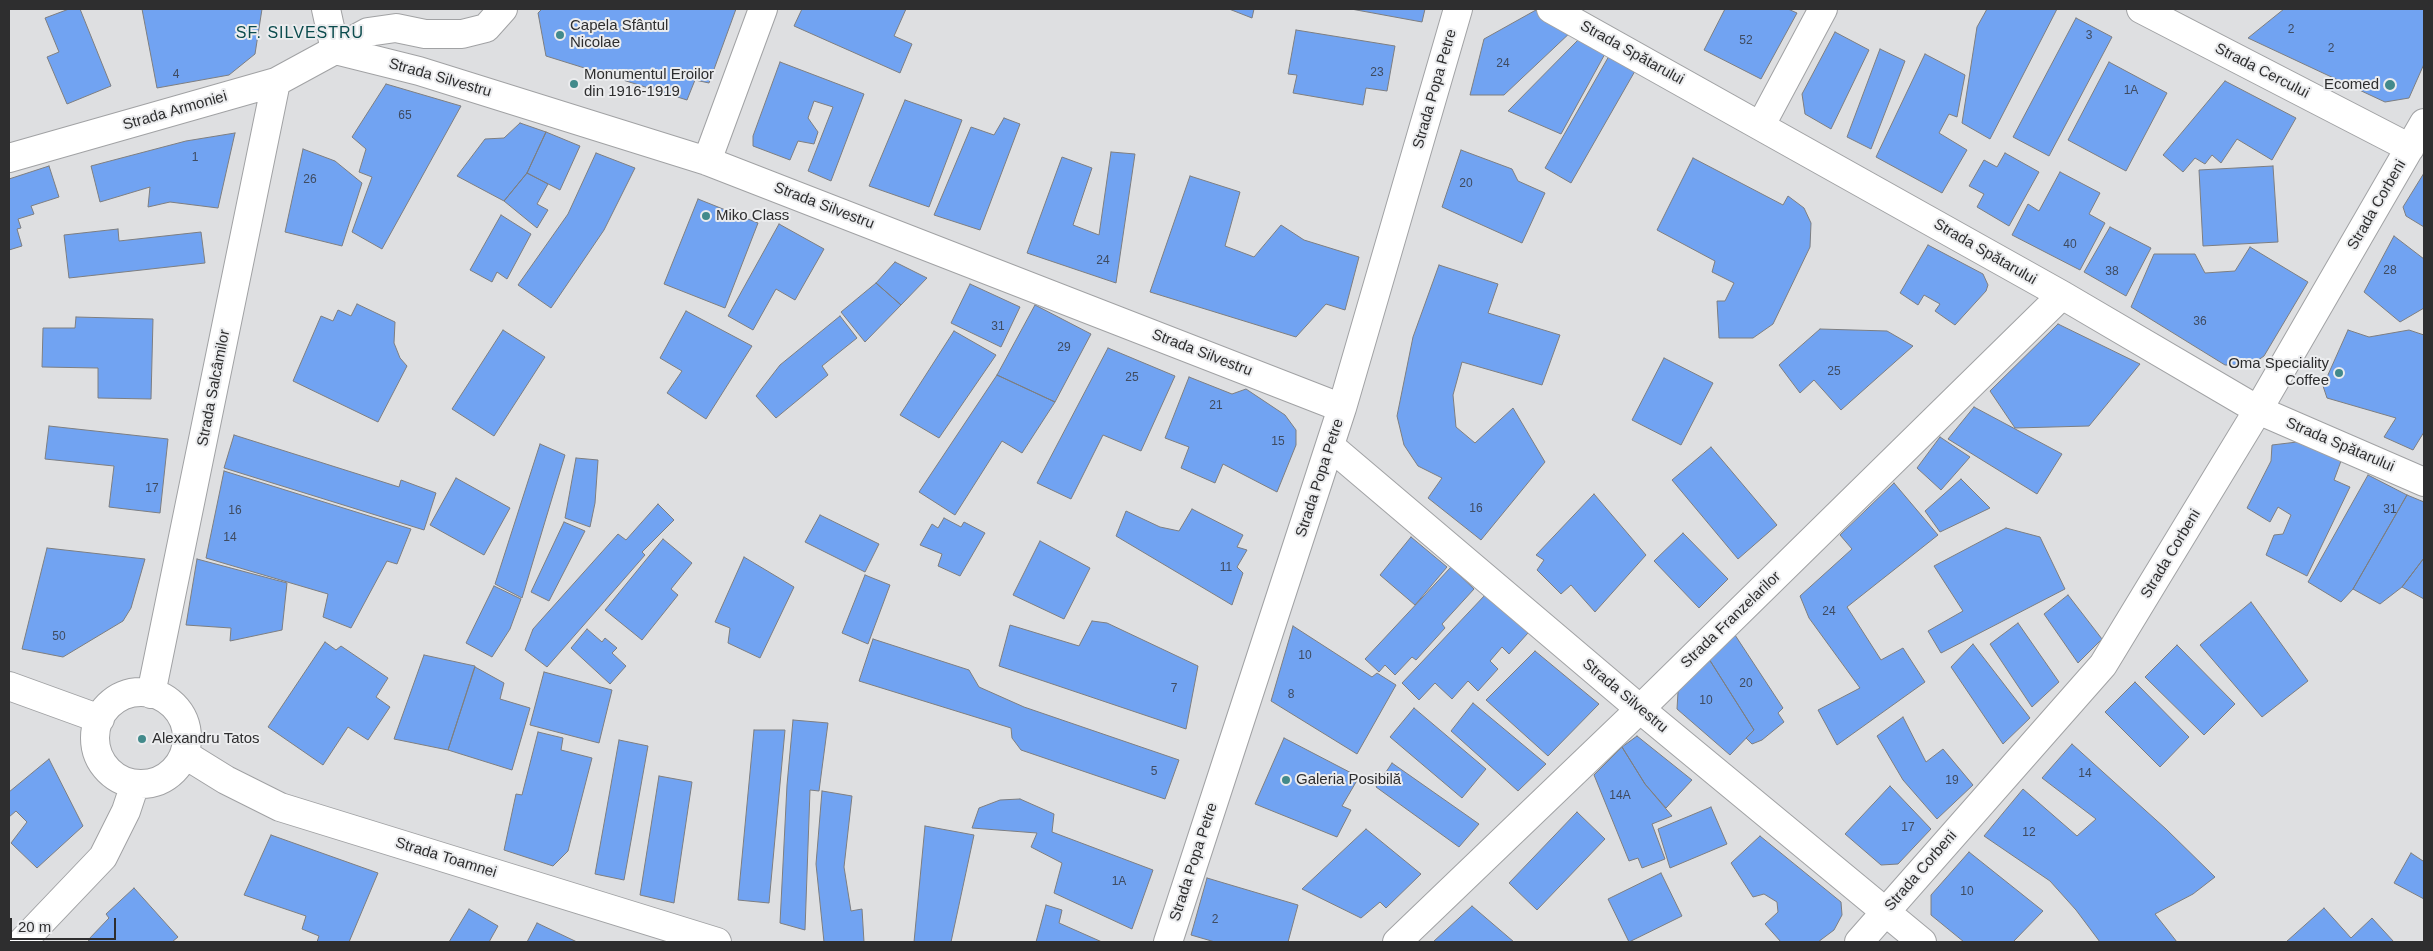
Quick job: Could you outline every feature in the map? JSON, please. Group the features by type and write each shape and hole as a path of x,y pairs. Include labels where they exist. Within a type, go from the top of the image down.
{"street":[{"path":"326,9 335,50"},
{"name":"Strada Armoniei","path":"9,158 276,82 368,32 396,28 425,34 476,31 486,28 502,9"},
{"path":"707,160 763,9"},
{"name":"Strada Popa Petre","path":"1168,942 1342,408 1458,9"},
{"name":"Strada Spătarului","path":"1551,9 1761,125 2258,410 2424,482"},
{"path":"1761,125 1823,9"},
{"name":"Strada Cercului","path":"2141,9 2410,148"},
{"name":"Strada Silvestru","path":"335,50 419,71 707,160 1342,408"},
{"name":"Strada Salcâmilor","path":"151,694 276,82"},
{"name":"Strada Corbeni","path":"1859,942 2103,665 2258,410 2424,123"},
{"name":"Strada Franzelarilor","path":"1397,942 1640,709 2062,296"},
{"name":"Strada Silvestru","path":"1330,446 1640,709 1922,942"},
{"path":"9,686 100,719"},
{"path":"136,693 151,694 166,700 180,714 186,734 184,754 176,767 165,777 151,783 135,784 116,776 101,760 95,740 100,719 105,710 117,700 136,693"},
{"name":"Strada Toamnei","path":"184,754 234,785 280,807 717,942"},
{"path":"22,942 102,857 126,811 135,784"}],"building":[{"path":"69,9 80,9 111,86 67,104 47,57 59,52 45,18"},
{"path":"142,9 262,9 255,54 229,75 157,88"},
{"path":"542,9 736,9 709,83 695,80 687,100 546,56 538,13"},
{"path":"802,9 906,9 894,36 912,44 900,73 794,26"},
{"path":"1229,9 1254,9 1252,18"},
{"path":"1351,9 1425,9 1422,22"},
{"path":"1725,9 1788,9 1797,13 1761,79 1704,50"},
{"path":"1987,9 2057,9 1990,139 1962,123 1977,27"},
{"path":"2284,9 2424,9 2424,64 2409,98 2385,102 2248,38"},
{"path":"1536,10 1573,30 1504,95 1470,95 1484,39"},
{"path":"2076,18 2112,37 2049,156 2013,137"},
{"path":"1296,30 1395,46 1387,91 1366,88 1363,105 1293,93 1297,75 1288,74"},
{"path":"1835,32 1869,50 1831,129 1805,114 1802,94"},
{"path":"1579,39 1606,52 1561,134 1508,111"},
{"path":"1880,49 1905,61 1871,149 1847,137"},
{"path":"1925,54 1965,75 1957,117 1949,114 1939,133 1967,150 1942,193 1876,157"},
{"path":"1609,56 1635,71 1571,183 1545,168"},
{"path":"780,62 864,94 831,181 808,171 833,107 814,101 808,118 818,132 814,144 798,141 790,160 753,146 753,136"},
{"path":"2109,62 2167,93 2126,171 2068,140"},
{"path":"2225,81 2296,118 2272,160 2237,139 2221,163 2212,155 2205,164 2195,158 2183,172 2163,155"},
{"path":"386,84 461,106 382,249 352,232 372,177 359,172 366,149 352,137"},
{"path":"905,100 962,120 929,207 869,186"},
{"path":"1004,118 1020,124 980,230 934,215 971,127 994,135"},
{"path":"520,123 546,132 527,173 504,201 457,176 485,139 504,138"},
{"path":"546,132 580,146 560,190 527,173"},
{"path":"235,133 218,208 170,202 148,207 150,187 100,202 91,166 186,141"},
{"path":"303,149 335,161 362,183 342,246 285,232"},
{"path":"1461,150 1512,169 1518,181 1545,193 1522,243 1442,207"},
{"path":"1111,152 1135,154 1116,283 1027,253 1062,157 1092,168 1073,225 1099,235"},
{"path":"596,153 635,168 604,230 551,308 518,285 568,214"},
{"path":"2005,153 2039,172 2009,226 1977,207 1984,194 1969,186 1984,160 1997,167"},
{"path":"1693,158 1783,205 1788,196 1804,208 1811,223 1810,247 1773,324 1753,338 1719,338 1717,301 1725,301 1734,283 1712,272 1715,261 1657,230"},
{"path":"49,166 59,197 31,206 34,214 18,219 21,228 17,229 22,246 9,250 9,179"},
{"path":"2273,166 2278,242 2203,246 2199,170"},
{"path":"2060,172 2100,193 2089,214 2105,223 2080,270 2012,235 2028,204 2039,211"},
{"path":"527,173 548,184 537,204 548,210 537,228 504,201"},
{"path":"2424,173 2424,227 2406,216 2403,207"},
{"path":"1190,176 1240,192 1225,246 1254,257 1281,225 1304,240 1359,257 1345,310 1326,304 1296,337 1150,292"},
{"path":"698,199 758,223 725,308 664,284"},
{"path":"501,215 531,234 507,279 497,272 492,282 470,270"},
{"path":"779,224 824,249 795,300 776,289 753,330 728,316"},
{"path":"2110,227 2151,248 2126,296 2084,272"},
{"path":"118,229 119,241 201,232 205,263 69,278 64,235"},
{"path":"2394,236 2424,259 2424,308 2400,322 2364,292"},
{"path":"1928,245 1983,274 1988,285 1986,291 1955,325 1935,311 1940,304 1924,295 1918,305 1900,293"},
{"path":"2250,247 2308,282 2264,356 2251,365 2225,365 2131,307 2154,254 2195,254 2205,273 2235,271"},
{"path":"895,262 927,278 901,305 876,283"},
{"path":"1439,265 1498,284 1488,313 1560,335 1542,385 1462,362 1453,395 1456,427 1475,443 1513,408 1545,462 1481,540 1428,498 1442,478 1418,466 1404,445 1397,416 1413,337"},
{"path":"876,283 901,305 865,342 841,312"},
{"path":"970,284 1020,307 1001,347 951,323"},
{"path":"357,304 395,322 394,343 400,358 407,366 378,422 293,381 321,316 333,321 338,310 351,316"},
{"path":"1035,305 1091,334 1055,402 997,375"},
{"path":"686,311 752,346 706,419 667,393 682,371 660,358"},
{"path":"840,316 857,338 822,366 828,375 776,418 756,396 780,365"},
{"path":"76,317 153,319 151,399 98,398 98,368 42,367 43,328 75,328"},
{"path":"2058,324 2140,364 2089,426 2015,428 1990,391"},
{"path":"1820,329 1887,331 1913,346 1841,410 1814,380 1800,393 1779,365"},
{"path":"503,330 545,357 494,436 452,409"},
{"path":"2348,330 2369,337 2409,330 2424,335 2424,432 2413,450 2384,437 2396,418 2327,398 2323,386"},
{"path":"954,331 996,355 939,438 900,415"},
{"path":"1108,348 1175,376 1141,451 1103,435 1071,499 1037,483"},
{"path":"1664,358 1713,383 1681,445 1632,420"},
{"path":"997,375 1055,402 1022,453 1002,441 955,515 919,492"},
{"path":"1189,377 1232,394 1246,389 1285,415 1296,430 1296,445 1277,492 1223,464 1215,483 1181,468 1189,447 1165,438"},
{"path":"1974,407 2062,454 2037,494 1948,439"},
{"path":"49,426 168,439 160,513 109,507 114,466 45,459"},
{"path":"234,435 399,487 401,480 436,493 424,530 224,468"},
{"path":"1940,437 1970,457 1941,490 1917,468"},
{"path":"2297,442 2341,461 2334,480 2350,487 2307,576 2266,555 2274,535 2283,534 2291,515 2278,507 2270,522 2247,508 2271,461 2272,445"},
{"path":"540,444 565,455 522,598 495,584"},
{"path":"1711,447 1777,525 1738,559 1672,480"},
{"path":"576,458 598,460 595,503 590,527 565,518"},
{"path":"224,471 411,529 397,564 387,561 351,628 323,617 328,594 206,558"},
{"path":"2368,475 2407,495 2353,589 2341,602 2308,582"},
{"path":"456,478 510,508 484,555 430,525"},
{"path":"1961,479 1990,508 1940,532 1925,511"},
{"path":"1894,483 1938,535 1847,607 1881,660 1903,648 1925,682 1837,745 1818,710 1860,688 1809,618 1800,596 1852,549 1840,535"},
{"path":"1594,494 1646,555 1595,612 1571,585 1561,594 1537,570 1544,560 1536,555"},
{"path":"2407,495 2424,502 2424,558 2402,587 2380,604 2353,589"},
{"path":"658,504 674,520 642,552 645,555 547,667 525,650 533,629 618,534 626,540"},
{"path":"1192,509 1243,535 1237,547 1247,550 1237,567 1243,573 1232,605 1116,536 1126,511 1160,527 1179,531"},
{"path":"820,515 879,544 865,572 805,542"},
{"path":"944,518 961,527 964,522 985,533 960,576 938,566 942,554 920,545 932,524 938,528"},
{"path":"564,522 585,531 549,601 531,592"},
{"path":"2006,528 2040,537 2065,589 1941,653 1928,631 1963,611 1934,566"},
{"path":"1683,533 1728,579 1699,608 1654,561"},
{"path":"1411,537 1447,567 1415,605 1380,575"},
{"path":"663,539 692,563 671,589 678,595 642,640 605,610"},
{"path":"1040,541 1090,568 1064,619 1013,595"},
{"path":"47,548 145,559 131,608 123,621 63,657 22,649"},
{"path":"744,557 794,587 760,658 728,643 730,628 715,622"},
{"path":"2424,558 2424,599 2402,587"},
{"path":"197,559 287,583 282,630 230,641 231,628 186,625"},
{"path":"1451,567 1474,589 1442,624 1445,628 1416,660 1412,657 1395,675 1385,665 1379,672 1365,659"},
{"path":"865,575 890,585 868,644 842,633"},
{"path":"494,586 521,599 510,629 492,657 466,643"},
{"path":"1486,594 1528,633 1509,654 1502,647 1490,661 1498,669 1478,691 1468,681 1452,699 1435,683 1419,700 1402,683"},
{"path":"2068,595 2102,639 2078,663 2044,614"},
{"path":"2251,602 2308,681 2262,717 2200,645"},
{"path":"1092,621 1107,623 1198,666 1186,729 999,666 1010,625 1079,646"},
{"path":"2018,623 2059,682 2032,707 1990,644"},
{"path":"1293,626 1372,677 1377,673 1396,685 1357,754 1271,701"},
{"path":"587,629 602,642 605,638 617,648 612,653 626,666 610,684 571,648"},
{"path":"1735,635 1783,708 1778,713 1784,722 1762,740 1752,744 1746,738 1754,730 1709,659"},
{"path":"873,639 969,670 979,687 1024,707 1179,760 1165,799 1021,750 1012,738 1011,728 859,681"},
{"path":"325,642 336,650 341,646 388,678 376,697 390,707 368,740 348,727 323,765 268,727"},
{"path":"1973,644 2030,718 2003,744 1951,667"},
{"path":"2177,645 2235,704 2204,735 2145,677"},
{"path":"1535,651 1599,704 1548,756 1486,700"},
{"path":"424,655 475,666 448,750 394,739"},
{"path":"1709,659 1754,730 1730,755 1677,709 1678,692"},
{"path":"475,667 504,683 500,699 530,708 512,770 448,750"},
{"path":"544,672 612,690 599,743 530,725"},
{"path":"2135,682 2189,737 2160,767 2105,712"},
{"path":"1473,703 1546,764 1518,791 1451,731"},
{"path":"1414,708 1486,769 1462,798 1390,737"},
{"path":"1903,717 1926,762 1943,749 1973,785 1937,819 1903,780 1877,736"},
{"path":"793,720 828,723 819,791 810,790 805,930 780,923 787,785"},
{"path":"754,730 785,730 769,903 738,900"},
{"path":"538,732 563,738 561,750 592,758 568,851 553,866 504,850 516,794 522,795"},
{"path":"1637,736 1692,780 1666,808 1645,784 1622,747"},
{"path":"1284,738 1359,777 1342,806 1351,810 1337,837 1255,804"},
{"path":"619,740 648,746 624,880 595,874"},
{"path":"2072,744 2166,829 2215,877 2193,894 2155,914 2177,942 2100,942 2076,910 2050,881 1984,836 2023,789 2077,836 2096,819 2042,778"},
{"path":"1622,747 1645,784 1672,816 1652,824 1665,859 1642,868 1638,858 1629,861 1594,775"},
{"path":"49,759 83,826 37,868 11,843 27,822 16,811 9,817 9,792"},
{"path":"1392,763 1479,824 1459,847 1376,787"},
{"path":"659,776 692,782 674,903 640,895"},
{"path":"1890,786 1931,829 1898,864 1881,865 1845,834"},
{"path":"822,791 852,796 844,867 851,911 862,909 864,942 824,942 816,864"},
{"path":"1020,799 1054,814 1052,832 1153,870 1132,929 1054,893 1062,863 1031,847 1037,833 972,828 979,808 1000,800"},
{"path":"1711,807 1727,844 1670,868 1658,829"},
{"path":"1577,812 1605,839 1537,910 1509,883"},
{"path":"925,826 974,835 951,942 914,942"},
{"path":"1366,829 1421,874 1386,908 1380,902 1361,918 1302,889"},
{"path":"271,835 378,873 349,942 317,942 319,936 302,929 306,916 244,895"},
{"path":"1760,836 1841,902 1842,915 1834,930 1818,942 1781,942 1765,924 1778,912 1777,902 1764,894 1753,897 1731,863"},
{"path":"1969,852 2043,911 2013,942 1964,942 1931,915 1931,895"},
{"path":"2411,853 2423,861 2424,859 2424,899 2394,883"},
{"path":"1661,873 1682,916 1629,942 1608,899"},
{"path":"1207,878 1298,905 1288,942 1215,942 1191,935"},
{"path":"134,888 178,937 172,942 91,942 88,940 109,918 106,914"},
{"path":"1046,905 1062,910 1059,923 1102,942 1036,942"},
{"path":"1472,906 1514,942 1433,942"},
{"path":"2324,908 2351,938 2372,918 2394,942 2286,942"},
{"path":"469,909 498,926 489,942 449,942"},
{"path":"537,923 577,942 527,942"}],"place":[{"name":"Capela Sfântul Nicolae","path":"560,35"},
{"name":"Monumentul Eroilor din 1916-1919","path":"574,84"},
{"name":"Ecomed","path":"2390,85"},
{"name":"Miko Class","path":"706,216"},
{"name":"Oma Speciality Coffee","path":"2339,373"},
{"name":"Alexandru Tatos","path":"142,739"},
{"name":"Galeria Posibilă","path":"1286,780"}],"district":[{"name":"SF. SILVESTRU","path":"300,34"}]}
